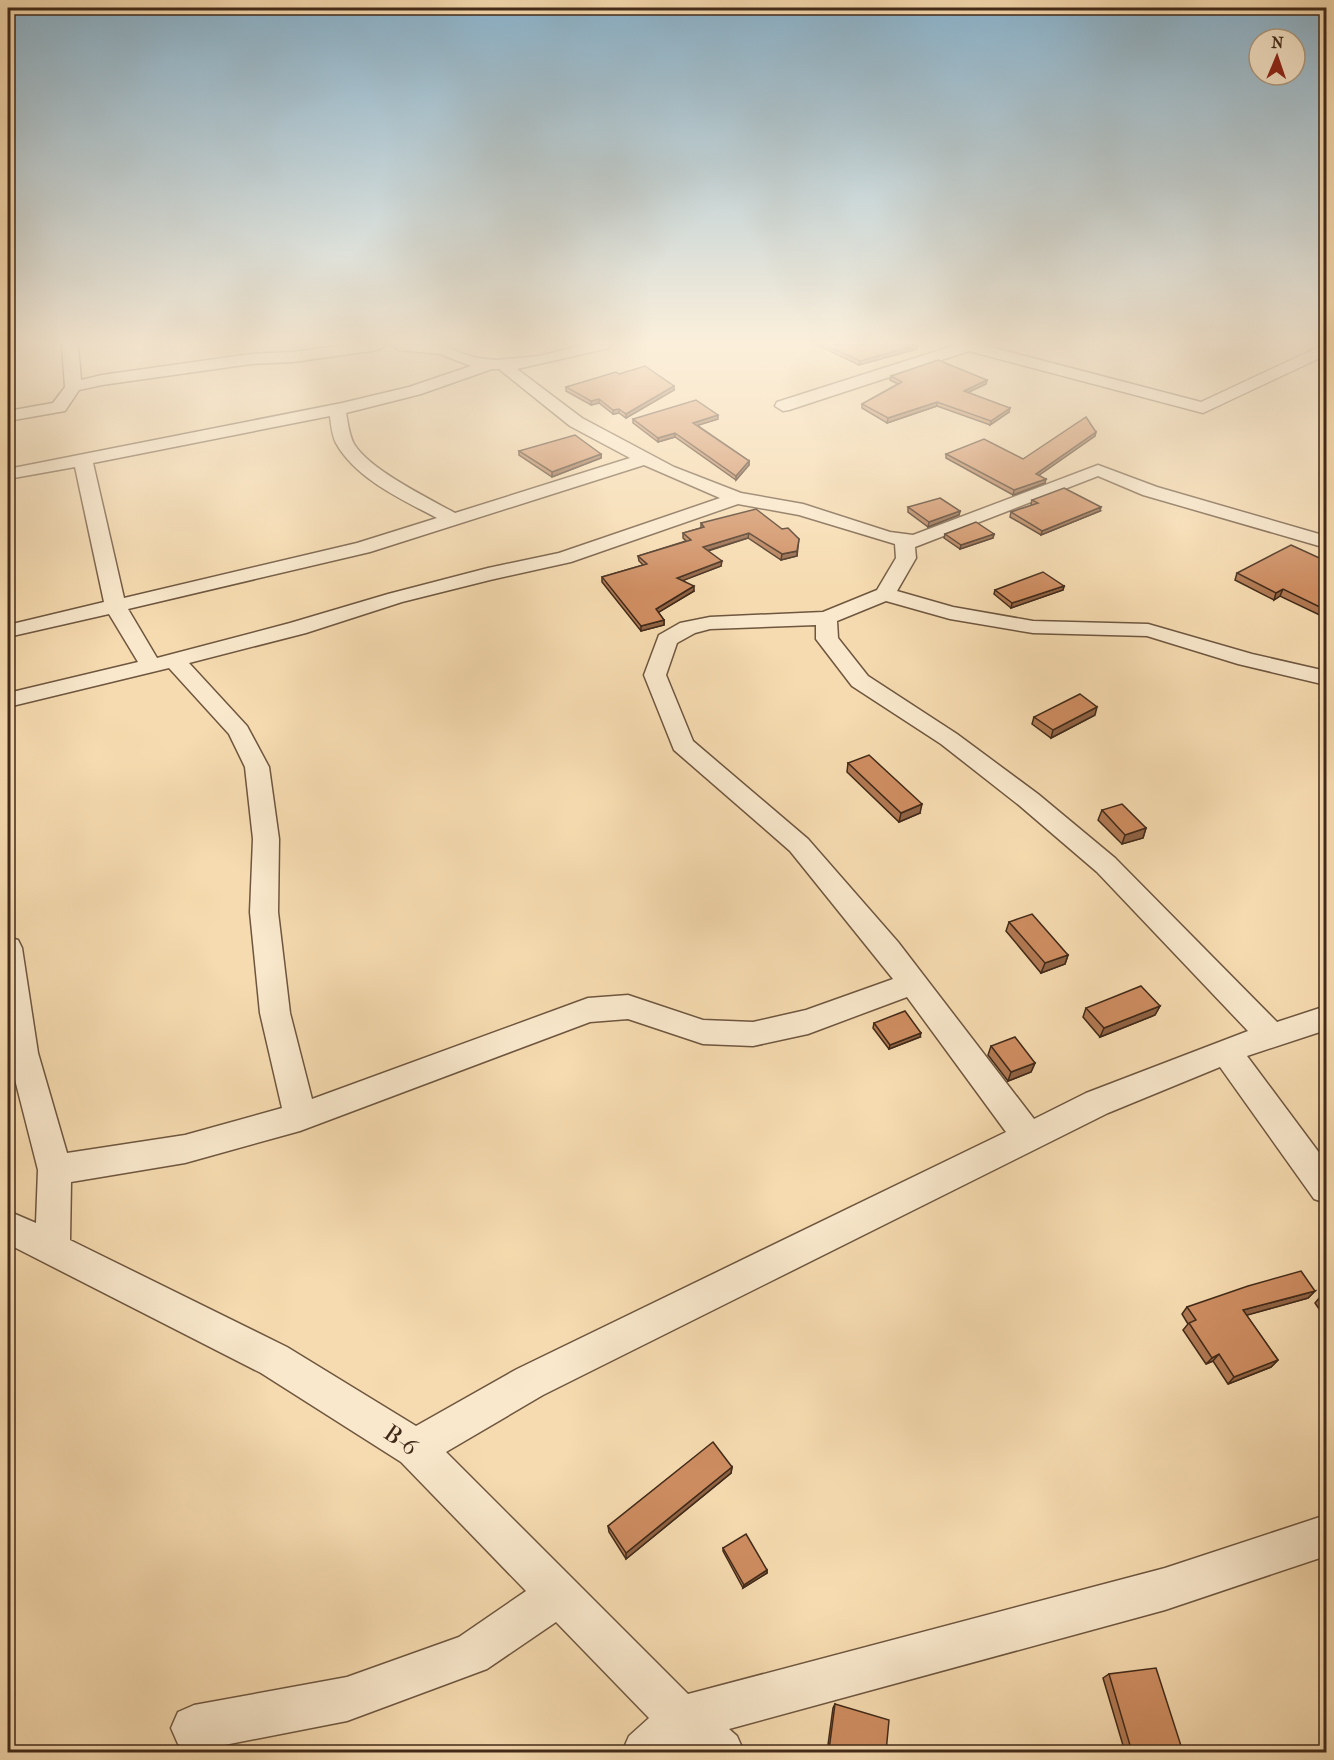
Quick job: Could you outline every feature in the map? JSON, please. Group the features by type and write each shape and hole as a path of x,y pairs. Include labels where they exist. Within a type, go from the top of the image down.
{"street":[{"path":"8,474 256,427"},
{"path":"341,427 345,443 356,457 410,495 454,520"},
{"path":"586,427 668,471 737,498 803,510 887,537 905,540 915,541 1098,470 1150,491 1326,542"},
{"path":"8,631 363,548 645,459"},
{"path":"83,460 116,607 162,663 238,730 257,767 266,839 264,912 275,1013 300,1118"},
{"path":"8,700 298,628 395,598 488,574 564,558 737,498"},
{"path":"905,540 906,558 885,594 826,618 710,623 688,628 667,640 655,675 683,745 798,845 888,950 1028,1136"},
{"path":"885,594 950,613 1033,627 1148,630 1326,678"},
{"path":"826,618 827,639 860,681 949,739 1029,800 1106,865 1272,1036"},
{"path":"8,948 15,1055 55,1170 52,1249"},
{"path":"55,1170 185,1149 300,1118 588,1010 628,1007 703,1032 753,1034 808,1022 914,983"},
{"path":"416,1448 530,1382 1097,1103 1226,1051 1326,1018"},
{"path":"1226,1051 1326,1188"},
{"name":"B-6","path":"8,1227 274,1360 416,1448 681,1719 721,1752"},
{"path":"645,1752 681,1719 1165,1589 1326,1536"},
{"path":"194,1728 347,1700 462,1658 472,1654 559,1594"}],"building":[{"path":"644,427 699,427 749,461 736,476 675,433 658,438"},
{"path":"1071,427 1093,427 1096,432 1036,474 1046,479 1014,490 946,454 984,439 1023,459"},
{"path":"575,435 601,454 552,472 519,451"},
{"path":"1064,488 1101,507 1042,531 1011,512 1038,503 1032,500"},
{"path":"940,498 960,511 929,522 908,507"},
{"path":"756,509 782,529 788,528 799,539 797,551 782,554 749,533 703,547 722,561 677,578 694,586 656,609 664,620 641,626 602,577 647,564 638,556 691,540 683,533 704,527 701,523"},
{"path":"976,522 994,534 961,545 945,534"},
{"path":"1291,545 1326,561 1326,610 1283,589 1276,593 1237,573"},
{"path":"1043,572 1064,586 1012,603 995,590"},
{"path":"1080,694 1097,707 1053,730 1034,717"},
{"path":"869,755 922,804 901,813 848,763"},
{"path":"1122,804 1146,828 1125,835 1102,810"},
{"path":"1032,914 1068,955 1045,963 1009,922"},
{"path":"1141,986 1160,1006 1104,1028 1086,1008"},
{"path":"905,1011 921,1033 890,1045 874,1023"},
{"path":"1015,1037 1035,1063 1011,1072 991,1046"},
{"path":"1301,1271 1315,1291 1243,1310 1278,1360 1234,1377 1219,1354 1212,1358 1189,1323 1196,1320 1187,1307"},
{"path":"1326,1296 1326,1307 1320,1297"},
{"path":"713,1442 732,1467 626,1553 608,1526"},
{"path":"746,1534 767,1570 744,1585 723,1548"},
{"path":"1156,1668 1183,1752 1132,1752 1109,1674"},
{"path":"835,1704 889,1720 886,1752 829,1750"},
{"path":"1320,1746 1324,1752 1309,1752"}]}
